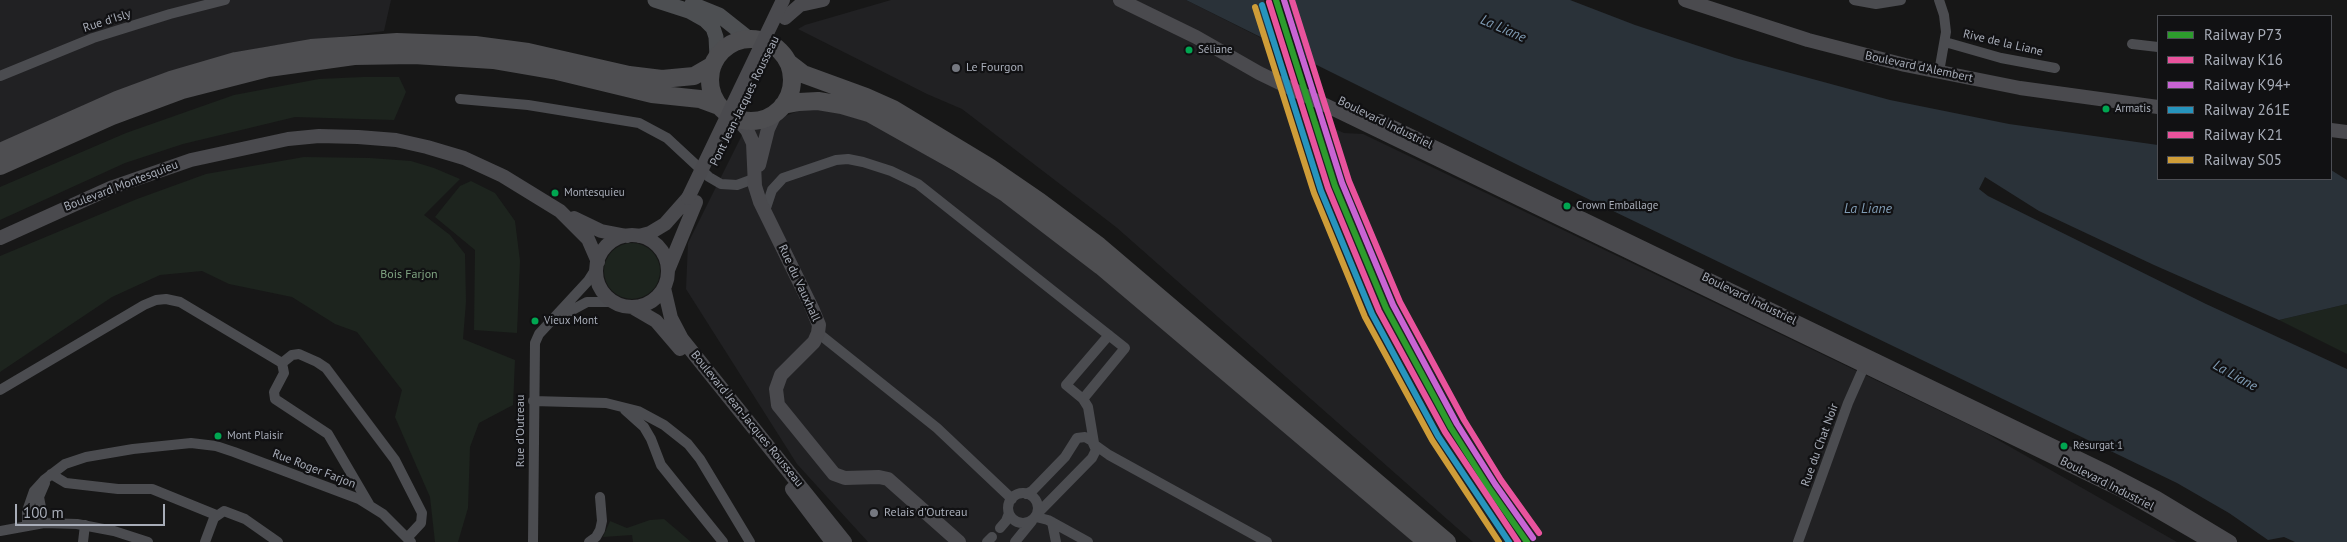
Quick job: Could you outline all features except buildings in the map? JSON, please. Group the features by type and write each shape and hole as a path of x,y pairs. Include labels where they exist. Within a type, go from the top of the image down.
{"highway":[{"path":"0,152 117,100 171,80 236,61 311,48 397,42 484,46 549,56 629,75 662,79 694,76 715,61 730,44 748,38 761,39 773,44 783,53 790,64 803,74 886,106 989,167 1040,202 1118,262 1447,542"},
{"path":"0,166 112,116 182,90 268,68 354,56 414,55 493,60 557,71 652,94 704,100 719,106 737,118 758,120 799,102 818,101 842,105 869,113 942,153 1007,194 1101,266 1427,542"},
{"path":"715,61 710,86 719,106"},
{"path":"780,109 792,87 790,64"}],"main road":[{"path":"655,0 689,11 705,20 713,28 716,36 715,61"},
{"path":"679,0 719,15 748,38"}],"street":[{"name":"Rue d'Isly","path":"0,76 93,38 170,14 225,0"},
{"name":"Pont Jean-Jacques Rousseau","path":"692,200 784,0"},
{"name":"Pont Jean-Jacques Rousseau","path":"692,200 793,0"},
{"path":"785,18 800,6 823,0"},
{"name":"Boulevard Industriel","path":"1120,0 1226,53 1259,73 1866,361 2123,480 2230,542"},
{"name":"Boulevard d'Alembert","path":"1685,0 1815,42 1939,72 2059,94 2157,107"},
{"path":"1854,0 1876,4 1901,0"},
{"path":"1939,0 1945,21 1945,42 1939,72"},
{"name":"Rive de la Liane","path":"1945,42 2001,58 2055,68"},
{"path":"2132,44 2157,47"},
{"path":"460,99 528,105 639,123 667,138 709,177 721,184 737,185 756,177"},
{"name":"Rue du Vauxhall","path":"756,177 768,129 780,109"},
{"name":"Rue du Vauxhall","path":"737,118 747,130 753,143 757,194 815,314 818,333 814,342 787,367 778,380 776,397 782,413 834,474 845,478 876,477 888,479 959,542"},
{"path":"2332,130 2347,132"},
{"name":"Boulevard Montesquieu","path":"0,238 105,190 170,166 247,146 319,136 368,137 396,140 451,154 498,173 541,197 560,211 588,239 597,264"},
{"path":"765,211 768,198 775,185 783,178 842,159 857,160 885,168 930,192 1125,348 1083,399"},
{"path":"692,200 668,270 664,288 653,301 643,306 632,307 614,302 607,297 600,286 597,264 609,244 633,236 650,233 665,224 692,200"},
{"name":"Boulevard Montesquieu","path":"560,211 592,227 633,236"},
{"path":"633,236 651,241 661,249 667,261 668,270"},
{"name":"Rue d'Outreau","path":"533,542 535,343 540,334 585,285 597,264"},
{"name":"Boulevard Jean-Jacques Rousseau","path":"664,288 671,318 682,339 845,542"},
{"path":"0,390 144,305 156,300 166,299 180,302 282,362 284,373 274,392 275,400 328,434 369,504"},
{"name":"Rue d'Outreau","path":"548,325 568,311 587,302 614,302"},
{"name":"Boulevard Jean-Jacques Rousseau","path":"632,307 649,316 660,325 832,542"},
{"path":"818,333 937,428 1012,499"},
{"path":"1015,542 1035,517 1092,458 1096,450 1088,407 1083,399 1066,385 1109,335"},
{"path":"282,362 292,355 299,354 326,368 395,460 422,513 421,523 409,540"},
{"name":"Boulevard Industriel","path":"1866,361 2123,491 2211,542"},
{"name":"Rue du Chat Noir","path":"1798,542 1848,403 1866,361"},
{"path":"533,400 587,401 620,406 650,417 688,444 711,474 750,542"},
{"path":"620,406 644,427 661,465 723,542"},
{"path":"1026,494 1032,491 1065,457 1077,438 1085,437 1109,455 1267,542"},
{"name":"Rue Roger Farjon","path":"27,525 26,511 31,497 40,483 65,464 86,457 133,448 191,443 216,446 234,452 369,504 409,540"},
{"path":"44,523 40,497 43,486 51,474 66,483 118,489 152,489 216,515 227,511 241,517 278,542"},
{"path":"1000,528 1006,521 1012,499 1018,494 1026,494 1033,497 1037,502 1035,517"},
{"path":"589,542 596,537 600,530 602,521 600,497"},
{"path":"1009,513 1019,523 1035,517 1052,522 1088,542"},
{"path":"205,542 216,515"},
{"path":"1052,522 1056,542"},
{"path":"0,531 44,523 85,525 114,531 148,542"},
{"path":"83,542 85,525"},
{"name":"Rue du Vauxhall","path":"938,525 952,542"}],"shaded area":[{"path":"0,0 391,0 384,31 264,47 165,73 0,143"},
{"path":"891,0 1186,0 1279,47 1300,113 1344,133 1363,134 1984,432 2177,542 1473,542 1116,227 962,109 927,94 798,29 805,25"},
{"path":"808,107 837,112 874,124 999,198 1100,274 1414,542 868,542 797,464 686,289 688,243 743,133"}],"green space":[{"path":"399,77 406,92 394,120 295,117 183,144 125,163 0,220 0,187 126,133 234,95 319,79"},
{"name":"Bois Farjon","path":"304,157 411,161 460,179 424,215 450,235 465,254 466,302 463,339 515,360 513,405 479,423 470,447 468,508 458,542 435,542 430,497 395,417 402,390 357,332 335,324 292,297 229,284 202,271 160,275 112,297 0,372 0,256 137,199 206,174"},
{"path":"471,181 495,193 515,221 520,261 517,333 474,330 475,250 435,217 460,186"},
{"path":"632,243 643,245 652,251 658,260 660,271 658,282 652,291 643,297 632,299 621,297 612,291 606,282 604,271 606,260 612,251 621,245"},
{"path":"2347,304 2347,354 2279,320"},
{"path":"664,519 691,542 633,542 632,535 603,537 610,521 627,528 650,520"}],"water":[{"name":"La Liane","path":"1186,0 1570,0 1635,25 1735,58 1890,100 2009,124 2157,145 2157,180 2332,180 2332,171 2347,180 2347,304 2279,320 2154,265 2039,211 1985,177 1979,189 1988,196 2206,304 2347,369 2347,542 2295,542 2284,537 2268,540 2229,513 2177,483 1524,168"}],"pier":[{"path":"1264,0 1288,0 1308,64 1280,51"}],"rail line":[{"name":"P73","path":"1276,0 1335,186 1386,308 1451,428 1489,488 1527,542"},
{"name":"K94+","path":"1284,0 1342,183 1393,305 1457,424 1495,484 1533,538"},
{"name":"K21","path":"1292,0 1349,181 1400,302 1464,420 1501,480 1539,533"},
{"name":"K16","path":"1269,2 1328,188 1379,311 1445,432 1518,542"},
{"name":"261E","path":"1262,5 1321,191 1372,314 1438,436 1509,542"},
{"name":"S05","path":"1255,7 1314,193 1365,317 1432,440 1499,542"}],"place":[{"name":"Séliane","path":"1189,50"},
{"name":"Le Fourgon","path":"956,68"},
{"name":"Armatis","path":"2106,109"},
{"name":"Montesquieu","path":"555,193"},
{"name":"Crown Emballage","path":"1567,206"},
{"name":"Vieux Mont","path":"535,321"},
{"name":"Mont Plaisir","path":"218,436"},
{"name":"Résurgat 1","path":"2064,446"},
{"name":"Relais d'Outreau","path":"874,513"}]}
